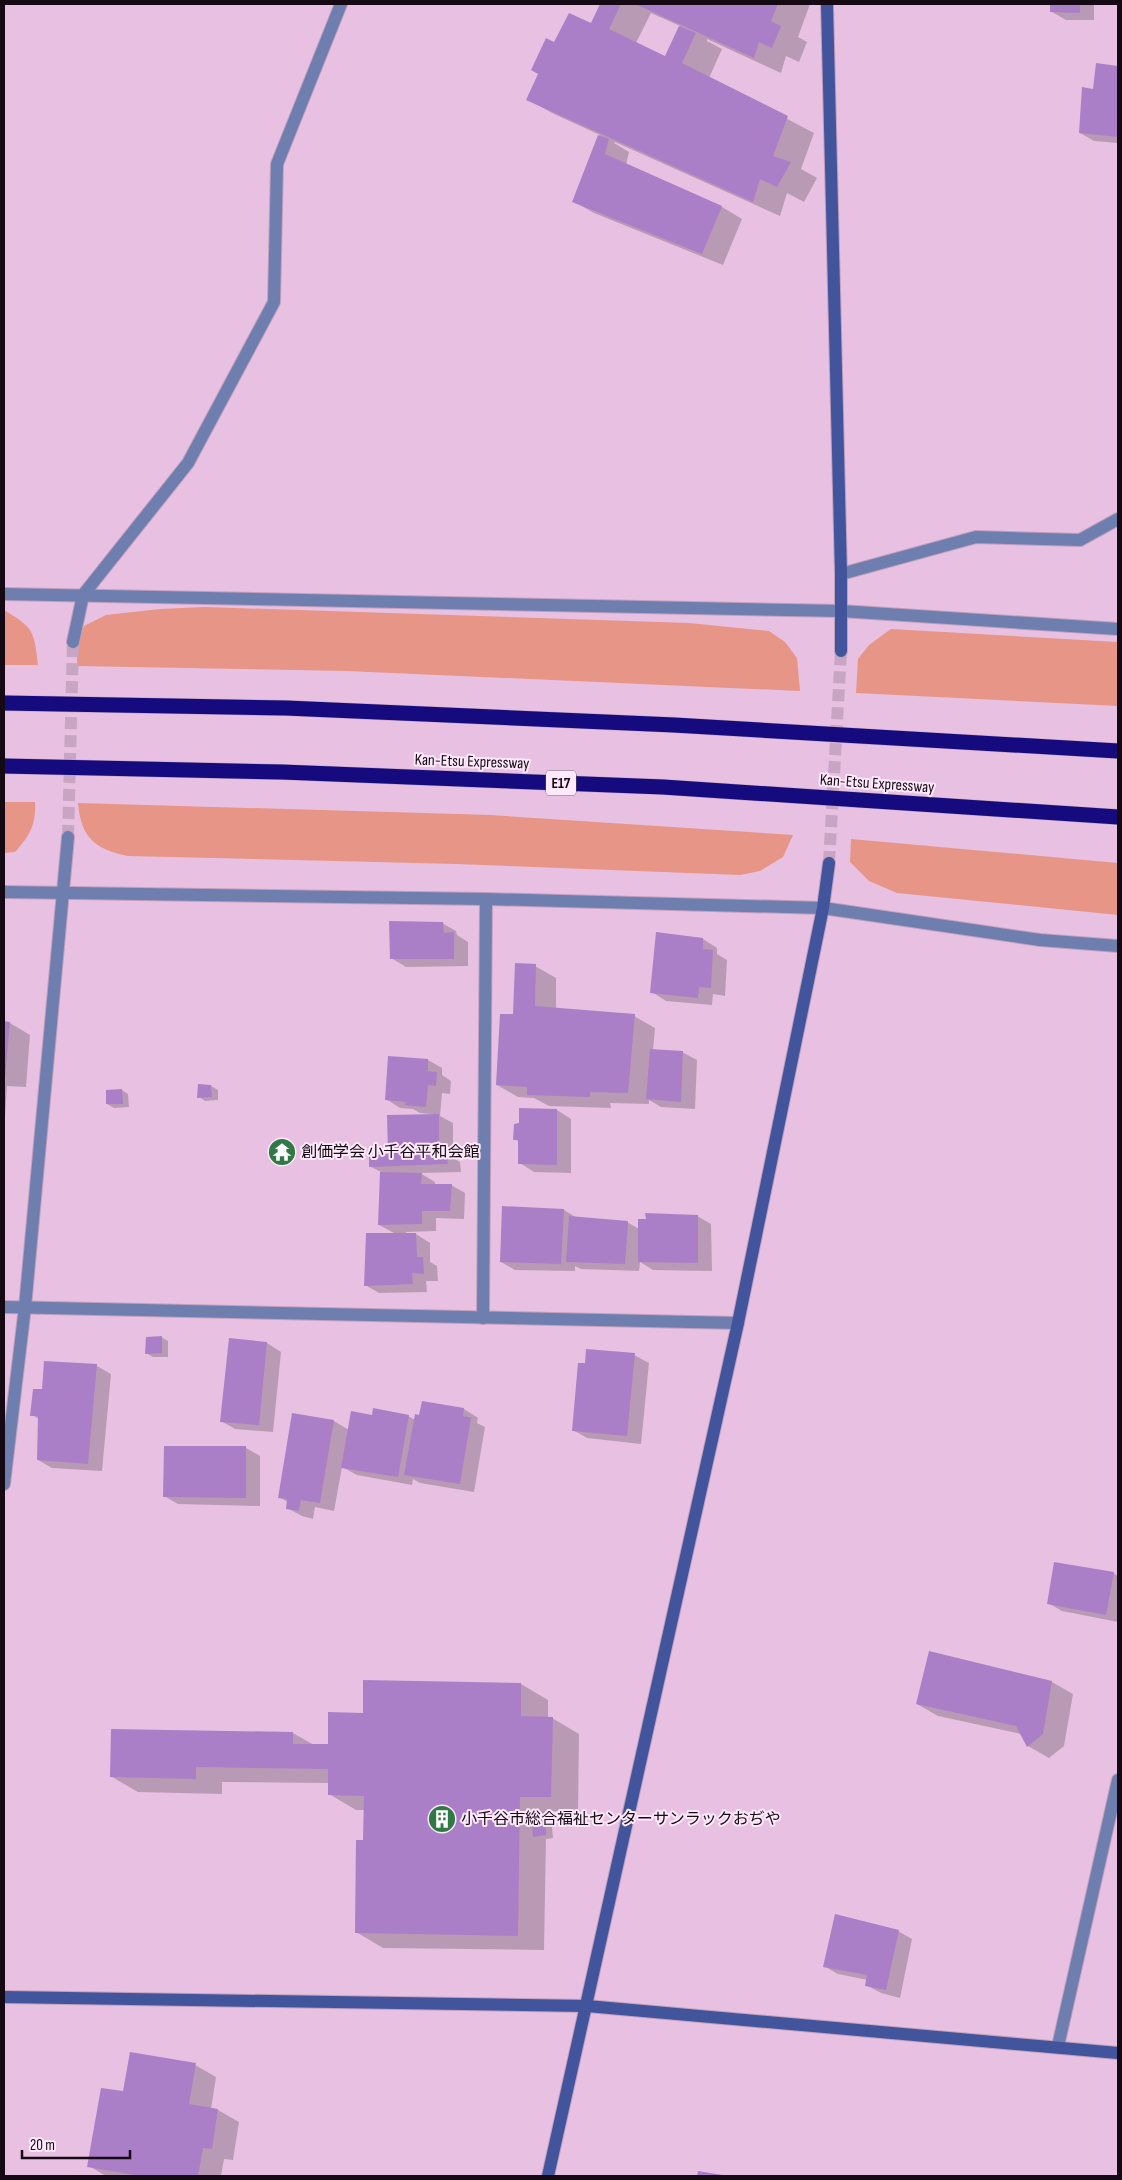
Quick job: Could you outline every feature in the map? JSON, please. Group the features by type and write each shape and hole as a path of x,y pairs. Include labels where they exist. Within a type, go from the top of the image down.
{"highway":[{"path":"4,703 286,708 674,725 1118,751"},
{"name":"Kan-Etsu Expressway","path":"4,766 282,772 664,787 1118,817"}],"street":[{"path":"73,642 83,595 188,463 274,302 277,164 341,4"},
{"path":"826,4 841,574 841,651"},
{"path":"841,574 976,537 1080,540 1118,519"},
{"path":"4,594 841,612 1118,629"},
{"path":"4,1484 25,1307 68,837"},
{"path":"548,2176 738,1324 822,908 829,863"},
{"path":"4,892 486,899 822,908 1040,940 1118,946"},
{"path":"483,1318 486,899"},
{"path":"4,1307 738,1324"},
{"path":"1058,2046 1118,1780"},
{"path":"4,1997 587,2006 1118,2052"}],"shaded area":[{"path":"205,607 689,623 769,631 785,642 797,658 800,691 347,671 77,666 77,646 84,626 106,615 160,609"},
{"path":"4,610 21,621 31,632 38,665 4,665"},
{"path":"891,629 1118,642 1118,706 856,693 858,659 869,645"},
{"path":"4,802 35,802 31,829 15,852 4,853"},
{"path":"78,803 491,815 793,835 783,857 760,871 740,875 456,864 128,856 107,850 92,840 82,825"},
{"path":"851,839 1118,863 1118,915 897,893 869,881 850,862"}],"building":[{"path":"600,4 621,4 609,29 665,56 679,26 696,33 682,63 788,116 773,156 791,162 777,187 760,179 753,202 526,100 538,74 531,70 546,38 554,42 569,13 591,23"},
{"path":"635,4 778,4 771,21 781,26 772,48 759,42 754,58"},
{"path":"1050,4 1080,4 1080,13 1050,12"},
{"path":"1096,63 1118,66 1118,137 1079,133 1082,87 1093,89"},
{"path":"598,135 609,139 605,154 722,206 702,254 572,202"},
{"path":"389,921 443,922 444,933 454,932 454,959 390,959"},
{"path":"656,932 703,938 703,949 713,950 711,988 699,987 698,998 650,993"},
{"path":"515,963 536,964 535,1006 635,1014 628,1093 590,1092 590,1097 527,1095 527,1087 496,1085 500,1014 513,1014"},
{"path":"4,1021 10,1022 5,1078 4,1078"},
{"path":"650,1049 683,1051 681,1102 646,1099"},
{"path":"388,1056 428,1059 428,1071 437,1072 436,1086 428,1085 426,1107 405,1105 406,1102 385,1100"},
{"path":"198,1084 211,1085 212,1097 197,1098"},
{"path":"122,1089 123,1104 106,1104 106,1090"},
{"path":"519,1108 557,1109 557,1165 518,1164 518,1140 513,1140 514,1124 519,1123"},
{"path":"439,1114 439,1153 446,1153 448,1164 369,1167 369,1155 388,1154 387,1115"},
{"path":"380,1172 422,1173 421,1184 452,1184 450,1211 422,1211 422,1224 378,1225"},
{"path":"502,1206 564,1209 561,1264 500,1262"},
{"path":"645,1213 698,1215 698,1263 638,1262 638,1219 646,1219"},
{"path":"569,1216 628,1221 625,1264 566,1262"},
{"path":"366,1233 416,1233 417,1257 423,1257 424,1274 412,1273 413,1284 364,1286"},
{"path":"162,1336 162,1353 145,1354 146,1337"},
{"path":"229,1338 267,1342 259,1425 220,1422"},
{"path":"586,1349 635,1353 627,1436 572,1431 578,1363 585,1363"},
{"path":"44,1361 97,1364 88,1464 37,1460 38,1416 30,1416 33,1389 42,1389"},
{"path":"422,1401 464,1408 463,1416 471,1418 460,1484 404,1475 415,1414 419,1415"},
{"path":"373,1408 409,1415 398,1477 341,1468 351,1411 372,1415"},
{"path":"292,1413 334,1420 320,1503 301,1500 299,1511 286,1509 287,1499 278,1498"},
{"path":"164,1446 246,1446 246,1498 163,1497"},
{"path":"1054,1562 1114,1572 1106,1615 1047,1604"},
{"path":"929,1651 1052,1681 1043,1734 1027,1747 1016,1726 916,1704"},
{"name":"小千谷市総合福祉センターサンラックおぢや","path":"363,1680 521,1683 521,1716 553,1717 551,1797 520,1797 518,1936 355,1933 356,1840 363,1840 364,1796 328,1795 328,1769 196,1767 196,1779 110,1777 111,1729 293,1732 293,1744 328,1744 328,1712 363,1713"},
{"path":"545,1812 546,1835 533,1837 531,1813"},
{"path":"835,1914 899,1930 886,1990 865,1986 867,1975 823,1967"},
{"path":"130,2052 196,2063 189,2104 218,2109 212,2149 203,2148 198,2176 141,2176 87,2167 101,2088 123,2091"},
{"path":"698,2171 723,2175 723,2176 697,2176"}],"tunnel":[{"path":"68,837 73,642"},
{"path":"829,863 841,651"}],"place":[{"name":"創価学会 小千谷平和会館","path":"282,1152"},
{"name":"小千谷市総合福祉センターサンラックおぢや","path":"442,1819"}]}
